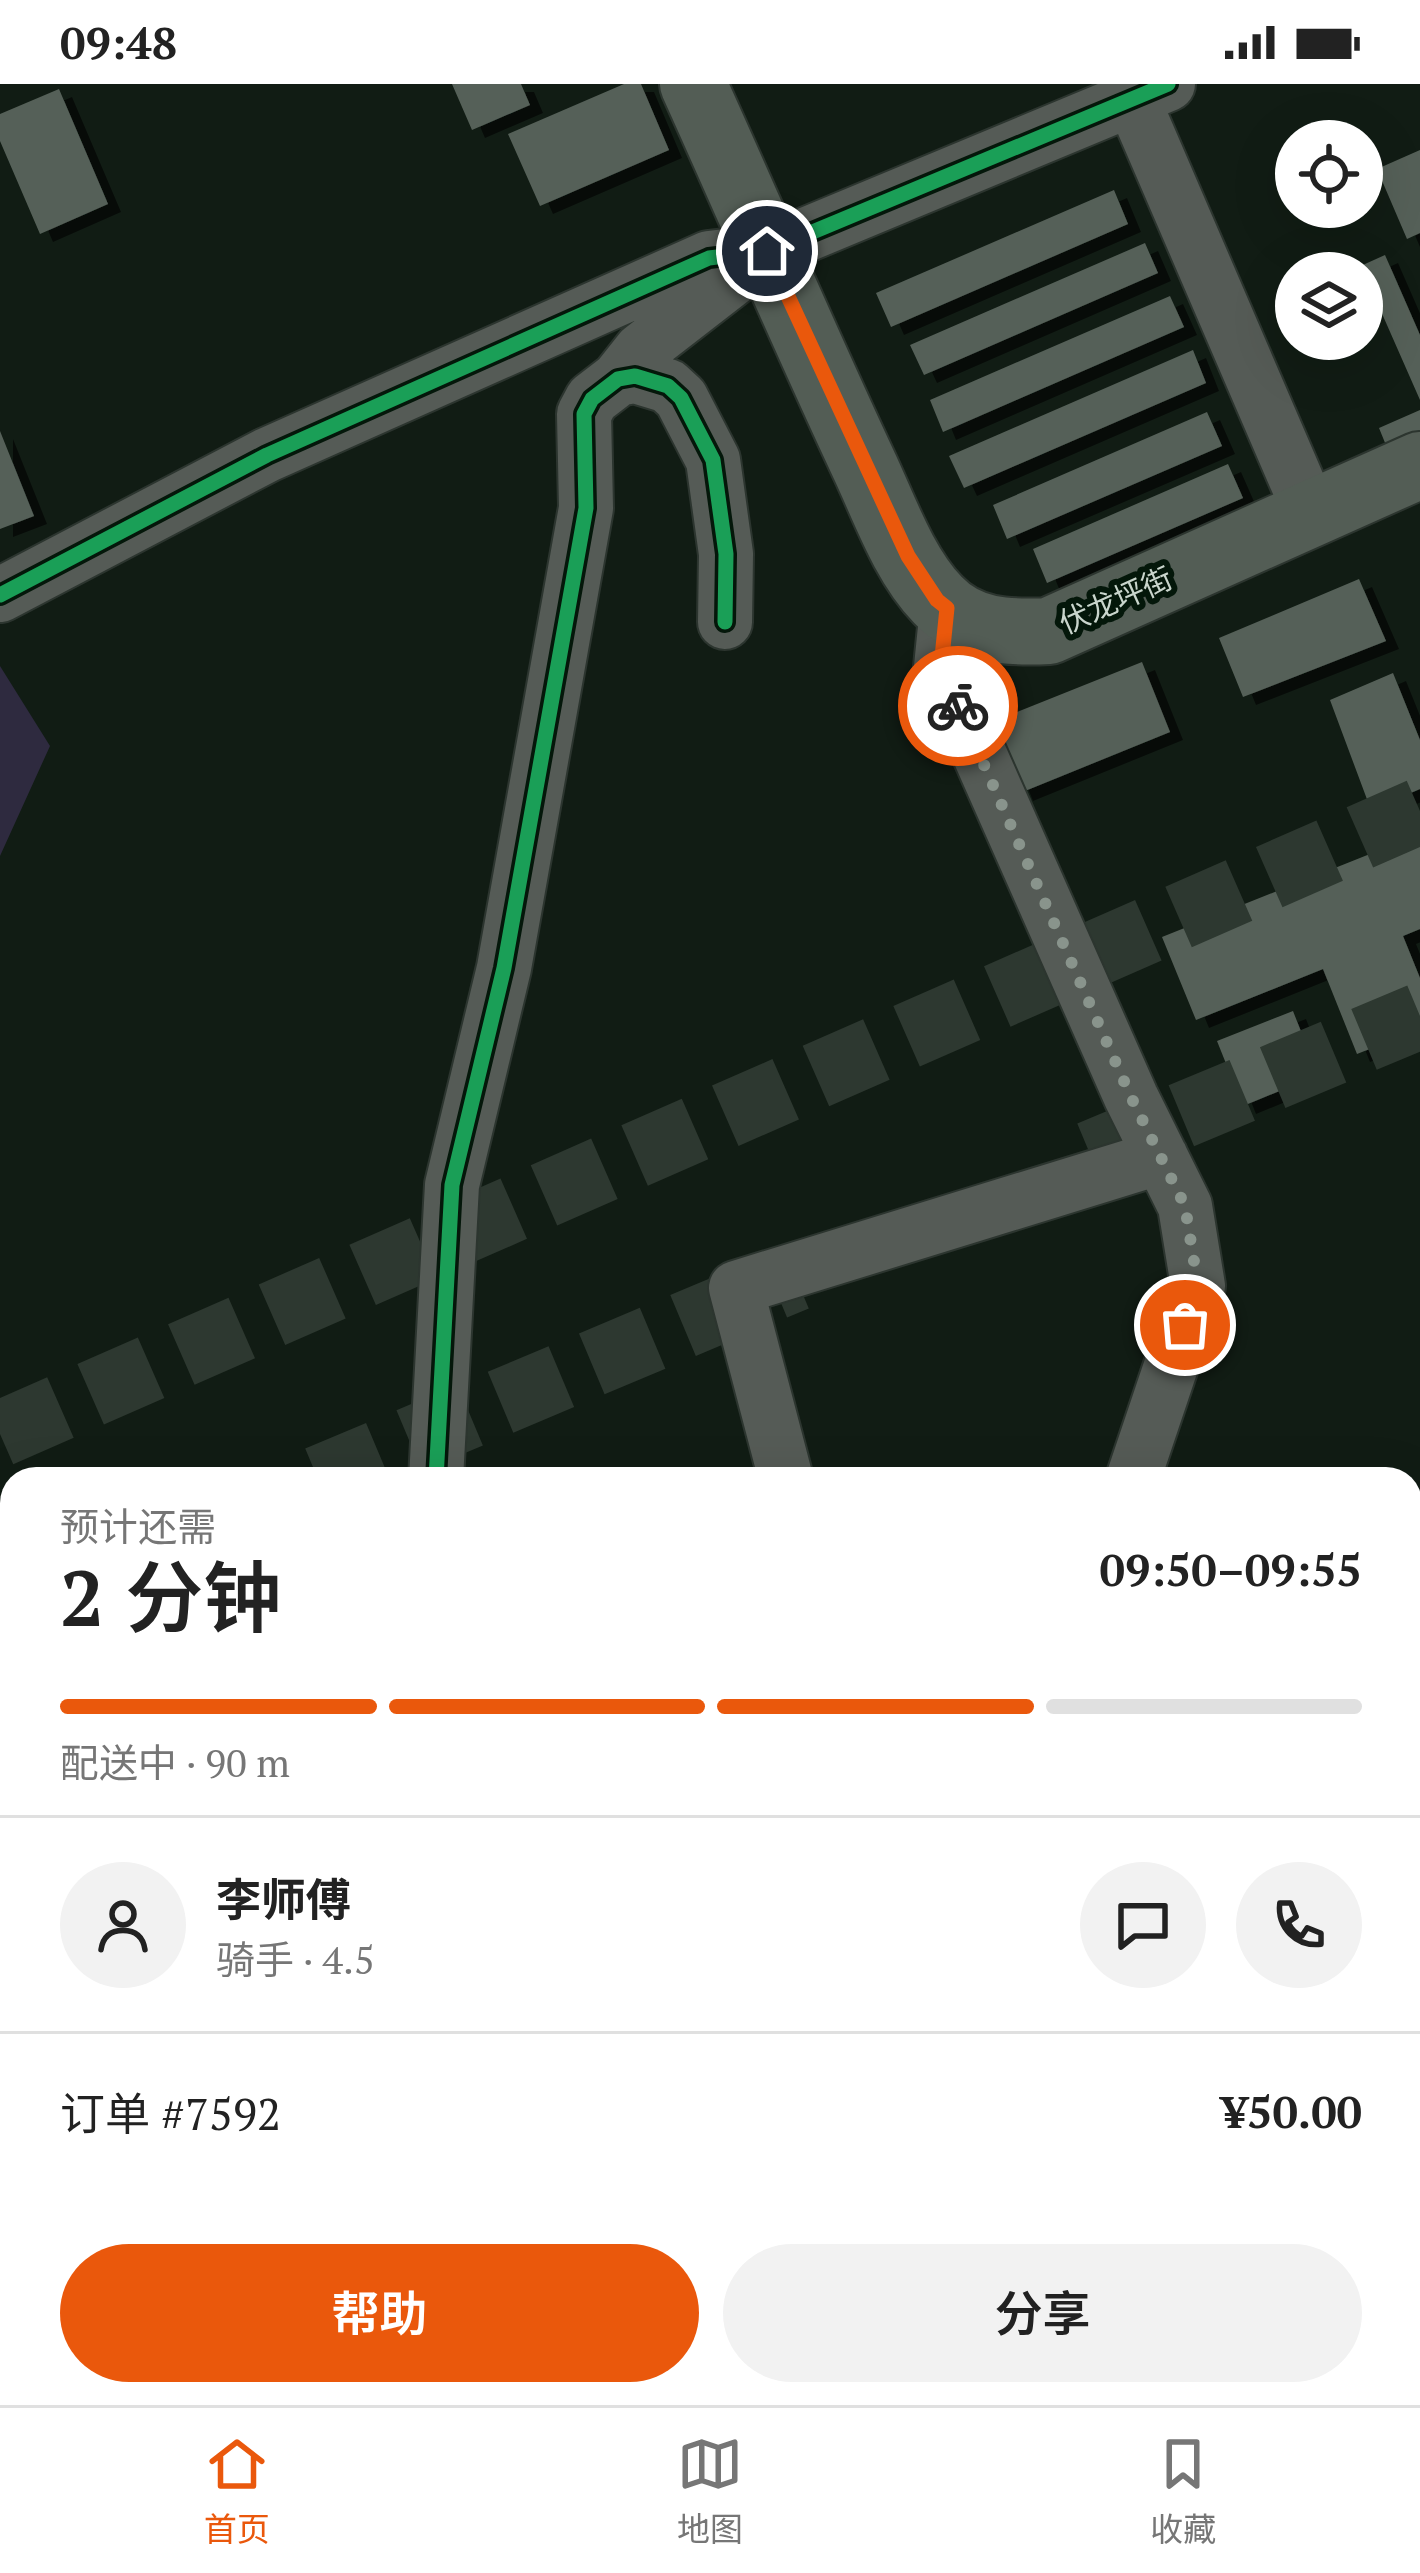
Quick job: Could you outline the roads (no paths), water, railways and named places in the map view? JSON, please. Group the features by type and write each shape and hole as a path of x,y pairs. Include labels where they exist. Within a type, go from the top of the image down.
{"main road":[{"name":"伏龙坪街","path":"693,84 908,556 937,600 969,623 1007,633 1049,631 1420,465"}],"street":[{"path":"437,1467 452,1185 504,968 586,508 584,414 592,399 618,379 641,350 767,251 1142,89 1311,514"},
{"path":"0,595 267,455 709,258 767,251"},
{"path":"618,379 635,376 668,386 681,398 713,460 726,554 725,622"},
{"path":"947,608 941,667 1185,1206 1198,1286 1137,1467"},
{"path":"782,1467 736,1288 1161,1157"}],"tunnel":[{"path":"0,1434 1420,811"},
{"path":"1090,1154 1420,1016"},
{"path":"347,1467 796,1278"}]}
